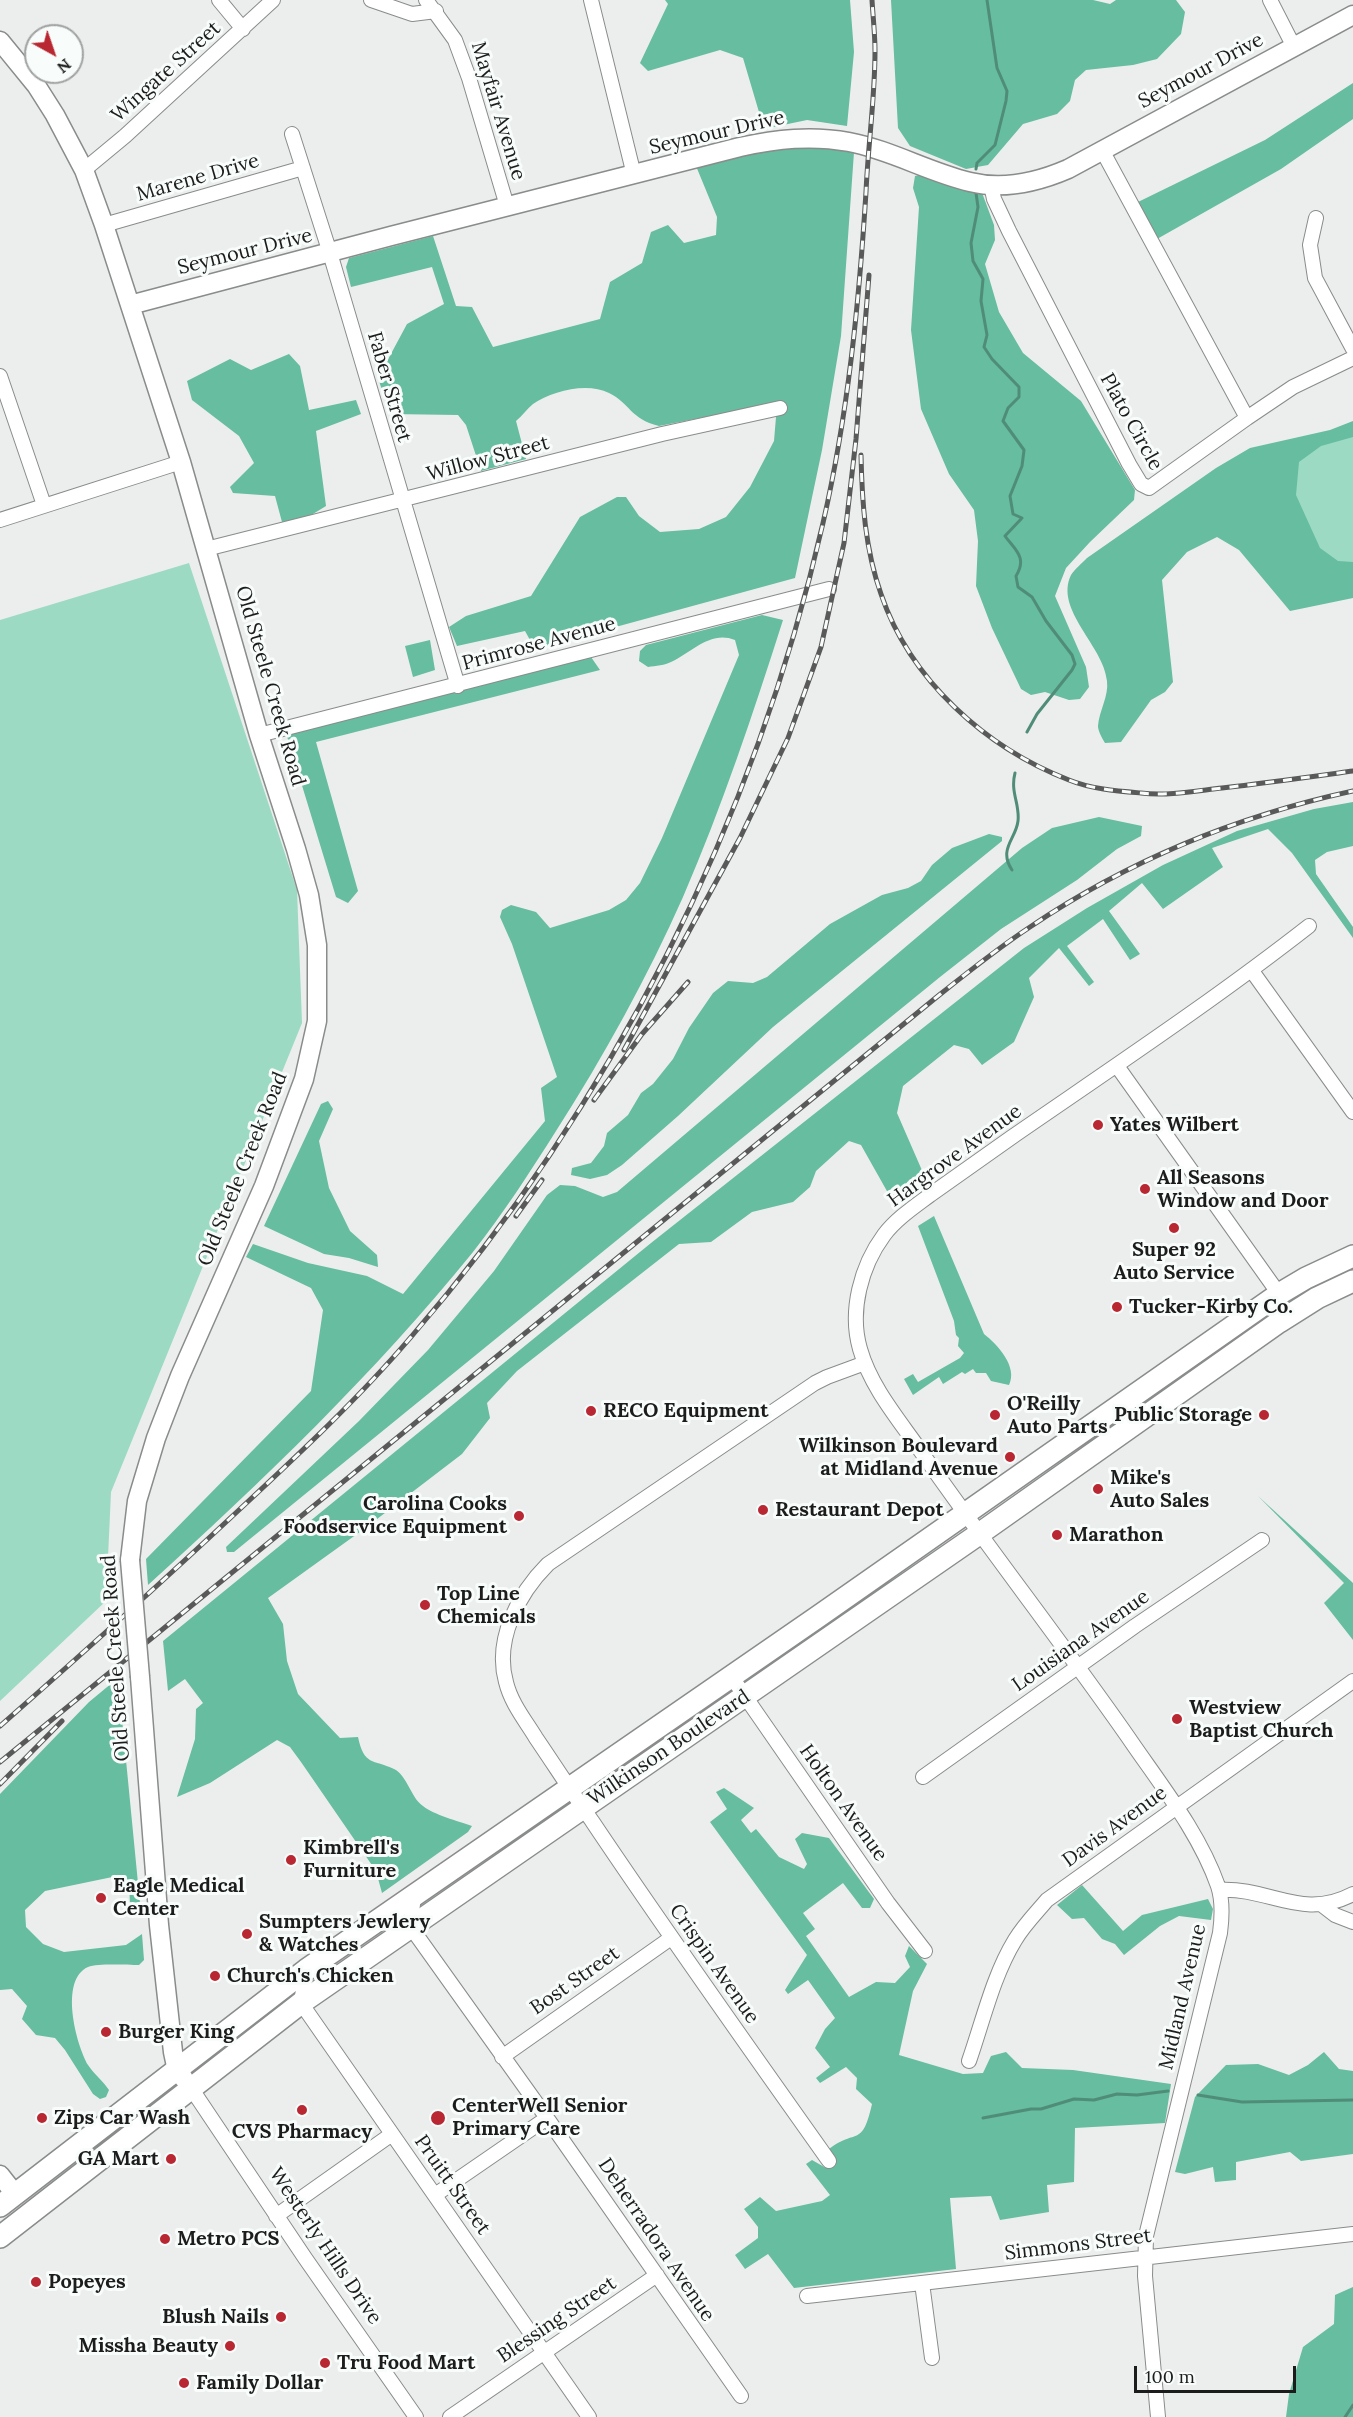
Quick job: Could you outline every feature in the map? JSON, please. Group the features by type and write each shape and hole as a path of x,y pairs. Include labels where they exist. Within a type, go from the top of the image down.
{"main road":[{"name":"Seymour Drive","path":"130,305 740,147 798,138 850,142 894,153 970,182 1013,184 1037,180 1068,169 1353,15"},
{"name":"Old Steele Creek Road","path":"0,41 36,85 49,105 84,171 104,225 181,462 259,735 296,849 314,919 319,972 317,1021 304,1078 287,1127 180,1376 156,1438 137,1501 130,1560 159,1925 173,2052 178,2068"},
{"name":"Wilkinson Boulevard","path":"7,2200 306,1970 965,1515 1279,1294 1306,1278 1353,1256"},
{"name":"Wilkinson Boulevard","path":"0,2237 301,2002 980,1534 1279,1322 1317,1298 1353,1281"},
{"name":"Westerly Hills Drive","path":"178,2068 191,2088"},
{"path":"0,2175 7,2200 17,2200 16,2206 0,2222"}],"street":[{"path":"219,0 243,29"},
{"name":"Wingate Street","path":"84,171 273,0"},
{"path":"372,0 412,14 435,11"},
{"name":"Mayfair Avenue","path":"426,0 455,39 507,206"},
{"path":"591,0 634,175"},
{"path":"1270,0 1294,47"},
{"name":"Faber Street","path":"292,134 330,253 458,686"},
{"path":"1102,150 1247,418 1293,387 1353,358"},
{"name":"Marene Drive","path":"104,225 303,168"},
{"name":"Plato Circle","path":"991,184 994,199 1009,231 1129,465 1141,484 1146,488 1154,486 1247,418"},
{"path":"1316,218 1310,245 1315,278 1353,349"},
{"path":"0,376 44,505"},
{"name":"Willow Street","path":"206,549 662,434 780,408"},
{"path":"0,520 181,462"},
{"name":"Primrose Avenue","path":"259,735 282,727 458,686 829,589"},
{"name":"Hargrove Avenue","path":"965,1515 882,1395 865,1363 860,1348 856,1320 858,1297 872,1255 885,1233 905,1214 977,1161 1117,1066 1221,990 1252,971 1309,926"},
{"path":"1252,971 1353,1112"},
{"path":"1117,1066 1279,1294"},
{"name":"Crispin Avenue","path":"829,2161 671,1938 569,1788 514,1703 506,1682 503,1658 507,1636 519,1600 533,1579 548,1564 815,1383 865,1363"},
{"name":"Midland Avenue","path":"965,1515 1078,1667 1176,1808 1209,1863 1220,1890 1220,1933 1146,2236 1145,2257 1158,2417"},
{"name":"Louisiana Avenue","path":"923,1777 1262,1540"},
{"name":"Holton Avenue","path":"731,1676 893,1910 925,1951"},
{"name":"Davis Avenue","path":"969,2061 1007,1956 1029,1920 1058,1892 1353,1681"},
{"path":"1220,1890 1246,1891 1297,1905 1322,1905 1353,1894"},
{"path":"410,1926 414,1897"},
{"path":"1322,1905 1335,1915 1353,1922"},
{"name":"Deherradora Avenue","path":"410,1926 741,2396"},
{"name":"Bost Street","path":"502,2057 671,1938"},
{"path":"301,2002 306,1970"},
{"name":"Pruitt Street","path":"301,2002 589,2417"},
{"name":"Westerly Hills Drive","path":"191,2088 276,2216 416,2417"},
{"path":"435,2195 547,2118"},
{"path":"276,2216 392,2134"},
{"name":"Simmons Street","path":"807,2296 1353,2234"},
{"name":"Blessing Street","path":"450,2417 657,2275"},
{"path":"922,2283 932,2358"}],"green space":[{"path":"665,0 850,0 854,52 847,126 807,120 764,129 743,58 720,50 648,71 640,63 668,4"},
{"path":"891,0 1093,0 1110,4 1116,0 1176,0 1185,12 1181,34 1157,59 1133,65 1086,70 1075,80 1070,101 1057,114 1023,124 988,165 966,169 910,146 898,128"},
{"path":"1353,83 1353,119 1281,169 1157,239 1138,202 1265,140"},
{"path":"835,147 854,152 841,336 822,450 795,578 535,649 525,631 457,646 449,627 466,616 531,596 580,517 617,497 626,497 639,516 660,532 699,529 726,517 750,487 774,441 776,417 767,405 659,426 642,419 609,393 591,388 580,388 541,399 516,421 526,459 481,471 466,425 458,415 390,414 378,378 407,324 444,304 432,267 351,287 346,267 349,258 433,236 456,306 472,307 493,347 600,319 610,282 642,263 651,232 668,225 684,243 716,235 717,217 696,166 774,148"},
{"path":"923,174 981,190 994,225 995,240 985,264 999,312 1023,353 1081,401 1135,490 1134,500 1066,568 1055,596 1086,667 1089,687 1080,699 1069,700 1045,692 1031,695 1021,689 992,628 976,586 978,541 974,510 949,474 921,409 911,330 919,207 913,188 915,176"},
{"path":"289,354 300,366 309,410 356,400 361,414 316,431 326,506 308,517 282,522 275,496 233,493 230,487 254,463 239,436 192,400 187,381 230,359 251,370"},
{"path":"1353,421 1353,437 1321,446 1299,462 1296,495 1320,548 1338,561 1353,562 1353,598 1290,611 1239,550 1217,537 1187,552 1162,580 1173,682 1165,692 1151,700 1121,742 1105,743 1098,726 1107,692 1107,681 1098,655 1074,615 1069,601 1068,588 1071,575 1087,558 1216,468 1250,448 1330,430"},
{"path":"1353,429 1353,589 1344,593 1264,458"},
{"path":"189,563 297,890 302,1023 111,1492 106,1601 0,1701 0,620"},
{"path":"762,615 783,620 711,829 683,897 640,987 556,1131 484,1238 436,1297 276,1466 148,1585 146,1559 311,1391 323,1310 311,1288 246,1257 253,1244 308,1263 367,1276 403,1294 545,1121 541,1088 557,1077 512,944 500,917 502,910 511,905 536,912 550,928 609,910 626,900 640,883 662,838 739,655 735,640 726,638 710,640 671,662 657,666 648,667 639,661 640,651 646,645"},
{"path":"430,640 435,670 413,677 405,646"},
{"path":"591,657 600,670 316,742 358,891 348,903 336,897 286,733"},
{"path":"1353,802 1353,846 1327,852 1315,860 1316,874 1353,927 1353,938 1292,853 1268,829 1212,848 1223,867 1163,909 1142,883 1109,911 1140,954 1130,960 1103,919 1067,946 1094,982 1089,986 1059,948 1029,978 1034,997 1014,1042 982,1065 969,1049 954,1045 903,1086 897,1113 924,1175 892,1200 861,1145 849,1141 816,1171 810,1187 793,1202 752,1212 711,1242 679,1244 517,1371 487,1403 490,1418 462,1454 364,1529 268,1598 283,1624 287,1661 298,1694 340,1738 358,1737 366,1757 398,1772 423,1806 440,1815 472,1826 468,1832 382,1893 376,1871 290,1747 277,1740 210,1783 177,1797 195,1739 196,1709 203,1703 185,1679 168,1691 163,1641 651,1243 1024,948 1087,908 1163,865 1237,831 1314,809"},
{"path":"1099,817 1142,826 1141,836 1117,849 1077,880 1001,929 234,1552 227,1552 226,1547 359,1421 428,1350 494,1271 547,1195 560,1185 575,1186 603,1197 617,1192 1022,848 1052,828"},
{"path":"989,834 1002,837 1002,841 773,1027 622,1165 607,1175 590,1179 571,1175 572,1168 591,1163 604,1146 607,1133 628,1115 641,1093 653,1084 673,1059 689,1028 713,993 728,981 753,983 767,977 830,924 882,895 908,888 921,881 932,865 952,848"},
{"path":"328,1101 333,1109 319,1141 329,1188 350,1231 377,1255 378,1267 349,1258 324,1254 264,1226 321,1104"},
{"path":"934,1216 984,1334 1000,1350 1009,1364 1011,1378 1009,1385 991,1381 986,1373 976,1373 973,1369 965,1374 962,1372 943,1384 939,1377 913,1395 904,1379 913,1374 918,1382 960,1358 964,1353 958,1346 959,1338 956,1335 954,1321 918,1226"},
{"path":"1258,1496 1353,1583 1353,1640 1324,1603 1344,1583"},
{"path":"118,1678 141,1914 134,1913 130,1905 129,1881 122,1875 45,1891 25,1910 26,1927 43,1944 64,1952 126,1945 142,1934 144,1960 139,1965 88,1967 79,1974 74,1985 73,2013 83,2055 88,2065 109,2090 106,2097 100,2099 93,2094 55,2038 36,2035 22,2019 27,2006 12,1989 0,1990 0,1794 89,1702"},
{"path":"724,1788 754,1808 741,1820 751,1833 756,1829 779,1857 804,1869 807,1864 795,1839 802,1833 829,1838 874,1899 870,1908 862,1908 843,1883 803,1913 815,1929 806,1936 849,1997 876,1982 895,1983 910,1967 905,1956 909,1946 927,1964 913,1991 899,2055 963,2074 983,2073 991,2056 1006,2052 1022,2068 1073,2070 1171,2084 1165,2123 1075,2128 1074,2182 1047,2185 1049,2212 1000,2220 991,2196 950,2198 956,2269 794,2288 768,2254 745,2269 735,2255 758,2238 758,2227 744,2209 760,2197 776,2211 822,2201 830,2195 806,2164 812,2160 826,2168 834,2162 829,2149 861,2132 865,2127 872,2104 856,2089 857,2078 846,2067 820,2083 816,2078 830,2067 815,2048 825,2029 835,2018 808,1980 788,1994 785,1990 807,1955 710,1822 727,1809 716,1792"},
{"path":"1082,1885 1123,1931 1142,1915 1208,1899 1213,1909 1211,1920 1179,1916 1160,1926 1124,1955 1115,1944 1102,1939 1084,1918 1072,1919 1057,1905"},
{"path":"1324,2052 1339,2069 1353,2071 1353,2154 1301,2161 1290,2152 1236,2162 1236,2180 1215,2182 1213,2167 1185,2174 1175,2172 1195,2097 1226,2065 1258,2064 1289,2075 1308,2065"},
{"path":"1353,2287 1353,2417 1286,2417 1289,2394 1303,2347 1334,2324 1335,2295"}],"waterway":[{"path":"976,169 977,163 995,145 1007,91 997,68 987,0"},
{"path":"976,193 978,207 971,243 973,261 983,279 981,301 987,335 984,347 992,359 1019,387 1019,397 1008,408 1003,421 1024,450 1022,466 1010,496 1013,514 1022,518 1005,536 1020,558 1021,564 1016,576 1018,587 1032,597 1046,621 1072,655 1075,664 1037,714 1027,732"},
{"path":"1012,870 1008,863 1007,850 1018,821 1014,786 1015,773"},
{"path":"983,2118 1041,2109 1074,2099 1094,2100 1117,2094 1137,2095 1168,2091"},
{"path":"1198,2095 1242,2102 1353,2100"},
{"path":"1345,2417 1353,2405"}],"railway":[{"path":"0,1726 91,1646 284,1468 350,1404 411,1337 483,1248 550,1154 611,1057 666,955 715,851 758,743 794,634 832,482 846,400 860,275 875,69 872,0"},
{"path":"624,1050 740,838 788,738 821,647 844,543 856,439 869,275"},
{"path":"861,455 864,508 871,560 881,594 894,625 911,655 931,682 981,730 1009,750 1038,766 1086,786 1151,794 1192,792 1353,771"},
{"path":"0,1762 938,996 1006,943 1067,903 1106,881 1185,844 1267,814 1353,791"},
{"path":"594,1100 642,1034 688,982"},
{"path":"516,1216 542,1180"},
{"path":"0,1784 62,1721"}],"place":[{"name":"Yates Wilbert","path":"1098,1125"},
{"name":"All Seasons Window and Door","path":"1145,1189"},
{"name":"Super 92 Auto Service","path":"1174,1228"},
{"name":"Tucker-Kirby Co.","path":"1117,1307"},
{"name":"RECO Equipment","path":"591,1411"},
{"name":"O'Reilly Auto Parts","path":"995,1415"},
{"name":"Public Storage","path":"1264,1415"},
{"name":"Wilkinson Boulevard at Midland Avenue","path":"1010,1457"},
{"name":"Mike's Auto Sales","path":"1098,1489"},
{"name":"Restaurant Depot","path":"763,1510"},
{"name":"Carolina Cooks Foodservice Equipment","path":"519,1516"},
{"name":"Marathon","path":"1057,1535"},
{"name":"Top Line Chemicals","path":"425,1605"},
{"name":"Westview Baptist Church","path":"1177,1719"},
{"name":"Kimbrell's Furniture","path":"291,1860"},
{"name":"Eagle Medical Center","path":"101,1898"},
{"name":"Sumpters Jewlery & Watches","path":"247,1934"},
{"name":"Church's Chicken","path":"215,1976"},
{"name":"Burger King","path":"106,2032"},
{"name":"CVS Pharmacy","path":"302,2110"},
{"name":"Zips Car Wash","path":"42,2118"},
{"name":"CenterWell Senior Primary Care","path":"438,2118"},
{"name":"GA Mart","path":"171,2159"},
{"name":"Metro PCS","path":"165,2239"},
{"name":"Popeyes","path":"36,2282"},
{"name":"Blush Nails","path":"281,2317"},
{"name":"Missha Beauty","path":"230,2346"},
{"name":"Tru Food Mart","path":"325,2363"},
{"name":"Family Dollar","path":"184,2383"}]}
